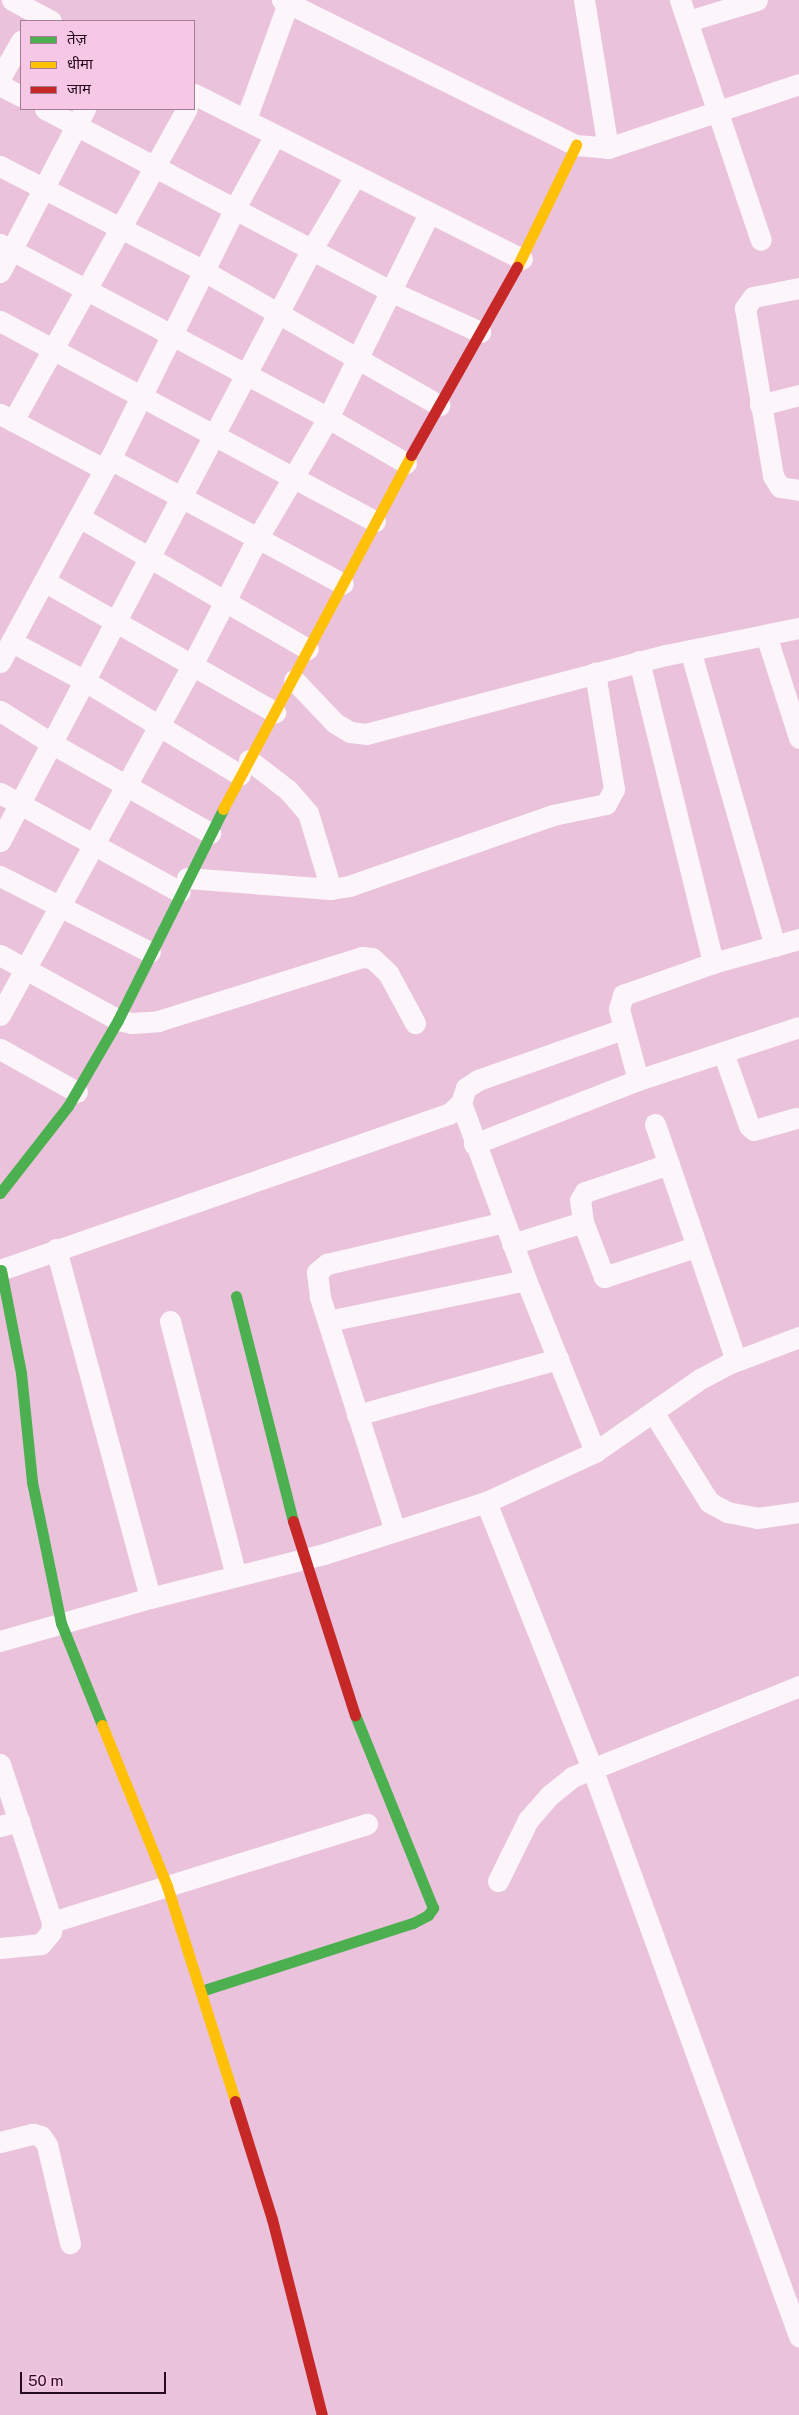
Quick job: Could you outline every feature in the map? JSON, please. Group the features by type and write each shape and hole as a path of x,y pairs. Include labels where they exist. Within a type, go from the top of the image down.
{"street":[{"path":"12,0 40,19"},
{"path":"584,0 608,148"},
{"path":"680,0 761,240"},
{"path":"688,21 757,0"},
{"path":"246,119 287,1 576,146 608,148 799,84"},
{"path":"0,78 20,43"},
{"path":"0,85 20,95"},
{"path":"195,99 246,119 429,214 522,258"},
{"path":"50,110 81,117 155,167 392,292 480,332"},
{"path":"186,110 53,349 7,418 182,497 343,584"},
{"path":"0,272 6,247 44,188 81,117"},
{"path":"0,662 107,464 235,208 276,135"},
{"path":"0,1193 77,1092 118,1020 183,885 244,768 294,680 308,649 406,463 522,258 576,146"},
{"path":"0,166 204,271 439,405"},
{"path":"0,841 280,314 312,250 355,176"},
{"path":"0,1015 28,969 124,784 191,667 257,539 294,479 328,418 429,214"},
{"path":"6,247 247,374 406,463"},
{"path":"799,288 753,297 745,308 773,476 780,487 799,490"},
{"path":"0,321 375,521"},
{"path":"760,405 799,395"},
{"path":"79,517 308,649"},
{"path":"44,580 191,667 275,712"},
{"path":"294,680 335,723 350,732 366,734 639,661 799,628"},
{"path":"766,635 799,738"},
{"path":"12,642 85,681 157,727 288,790 308,813 331,889"},
{"path":"690,650 775,946"},
{"path":"639,661 713,964"},
{"path":"0,793 93,844 183,885 331,889 349,886 553,815 606,804 614,789 596,673"},
{"path":"0,711 51,744 210,833"},
{"path":"0,876 150,952"},
{"path":"638,1080 619,1009 623,995 713,964 799,939"},
{"path":"0,955 118,1020 132,1023 158,1021 362,957 380,962 415,1023"},
{"path":"474,1144 638,1080 799,1027"},
{"path":"322,2415 272,2219 167,1886 61,1623 33,1491 20,1373 1,1270 56,1249 442,1117 461,1103 466,1088 478,1080 623,1029"},
{"path":"0,1049 77,1092"},
{"path":"723,1052 749,1126 754,1130 796,1118"},
{"path":"461,1103 474,1144 512,1244 595,1452"},
{"path":"655,1124 695,1246 736,1361"},
{"path":"669,1164 585,1192 580,1200 583,1222 604,1278 695,1246"},
{"path":"395,1531 357,1415 316,1278 321,1267 504,1222"},
{"path":"512,1244 583,1222"},
{"path":"56,1249 150,1598"},
{"path":"328,1321 526,1280"},
{"path":"201,1992 413,1923 428,1915 433,1908 352,1708 304,1559 236,1296"},
{"path":"170,1321 236,1576"},
{"path":"0,1641 150,1598 304,1559 486,1502 595,1452 700,1378 736,1361 799,1337"},
{"path":"357,1415 558,1359"},
{"path":"652,1412 708,1502 727,1512 756,1518 799,1512"},
{"path":"486,1502 592,1768 799,2336"},
{"path":"498,1881 528,1820 550,1795 592,1768 799,1686"},
{"path":"0,1764 9,1823 52,1922 51,1932 41,1944 0,1948"},
{"path":"52,1922 367,1824"},
{"path":"0,2142 33,2134 41,2136 48,2145 70,2243"}],"traffic: fast":[{"path":"0,1193 68,1106 118,1020 223,809"},
{"path":"1,1270 21,1373 32,1482 61,1623 102,1725"},
{"path":"236,1296 293,1521"},
{"path":"201,1991 413,1923 428,1915 433,1908 355,1715"}],"traffic: slow":[{"path":"517,267 576,145"},
{"path":"223,809 411,455"},
{"path":"102,1725 167,1886 235,2101"}],"traffic: jam":[{"path":"411,455 517,267"},
{"path":"293,1521 355,1715"},
{"path":"235,2101 272,2219 322,2415"}]}
